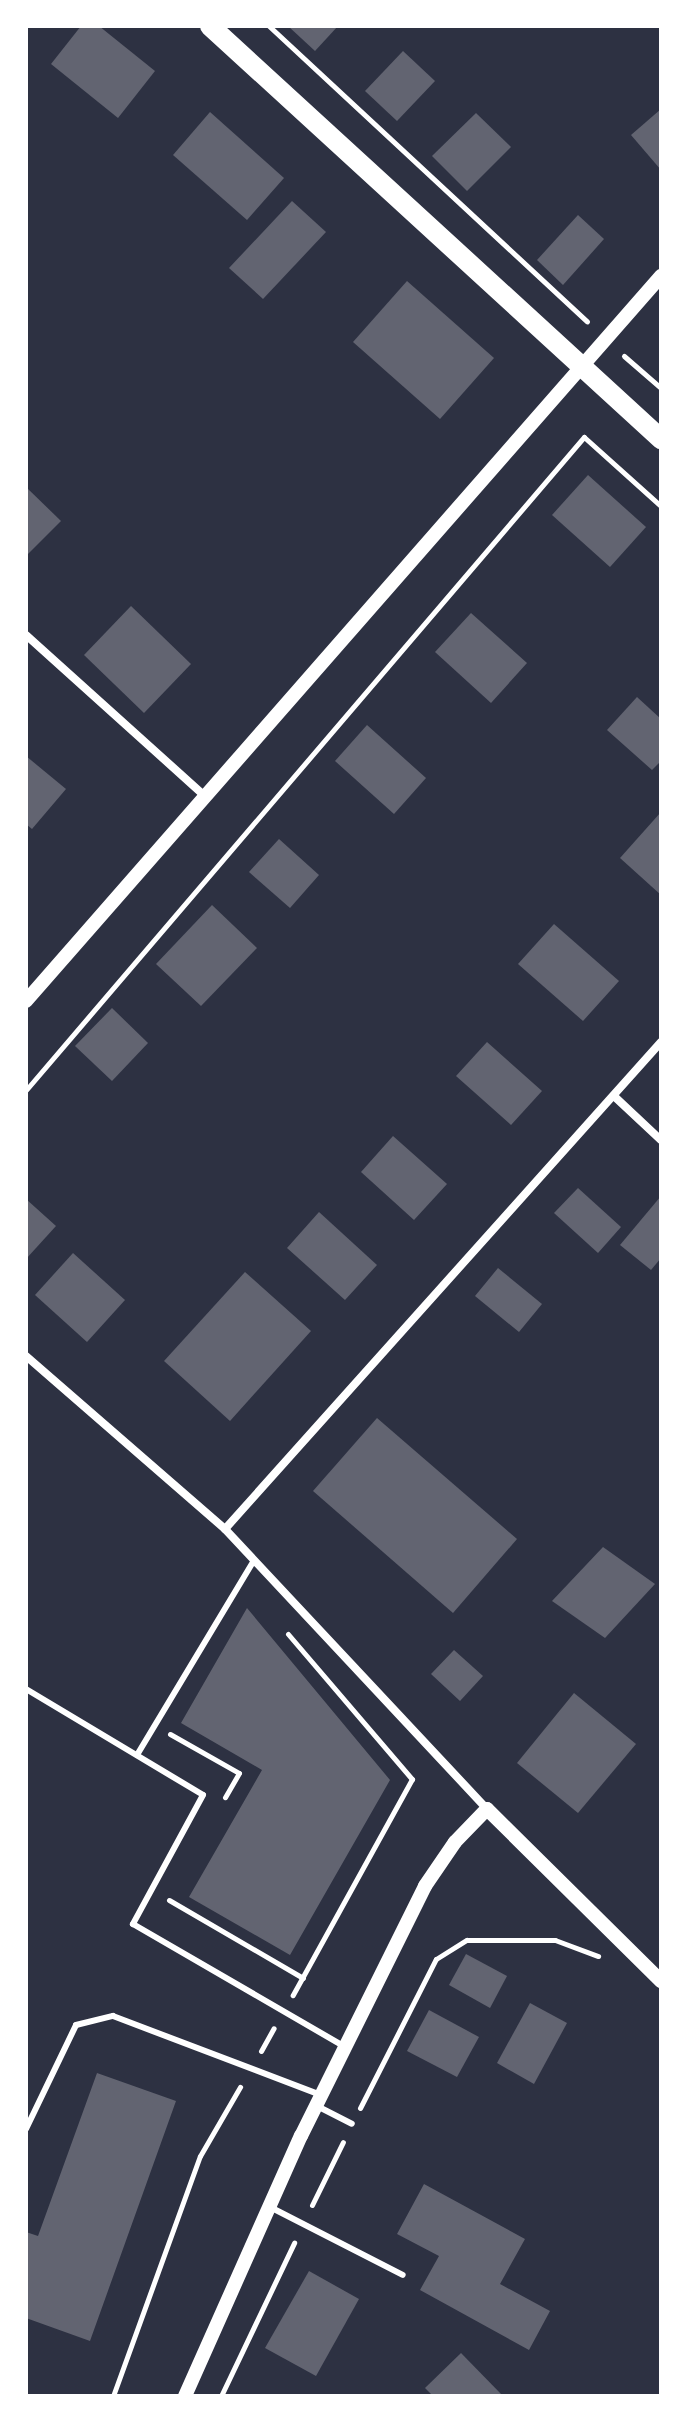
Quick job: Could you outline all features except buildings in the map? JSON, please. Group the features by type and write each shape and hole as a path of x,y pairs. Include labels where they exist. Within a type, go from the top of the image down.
{"main road":[{"path":"210,26 661,439"}],"street":[{"path":"26,1001 661,276"},
{"path":"26,635 206,797"},
{"path":"225,1529 615,1097 661,1042"},
{"path":"615,1097 661,1140"},
{"path":"26,1356 225,1529 487,1809 661,1981"},
{"path":"185,2396 319,2100 425,1886 455,1842 487,1809"}],"lane":[{"path":"137,1755 254,1560"},
{"path":"26,1689 203,1795 133,1924 345,2047"},
{"path":"26,2129 76,2025 113,2016 251,2068 319,2100 352,2124"},
{"path":"270,2207 403,2275"}],"path":[{"path":"269,26 661,388"},
{"path":"26,1090 584,437 661,506"},
{"path":"113,2396 200,2156 412,1779 279,1623"},
{"path":"221,2396 303,2223 436,1959 467,1940 555,1940 608,1961"}]}
